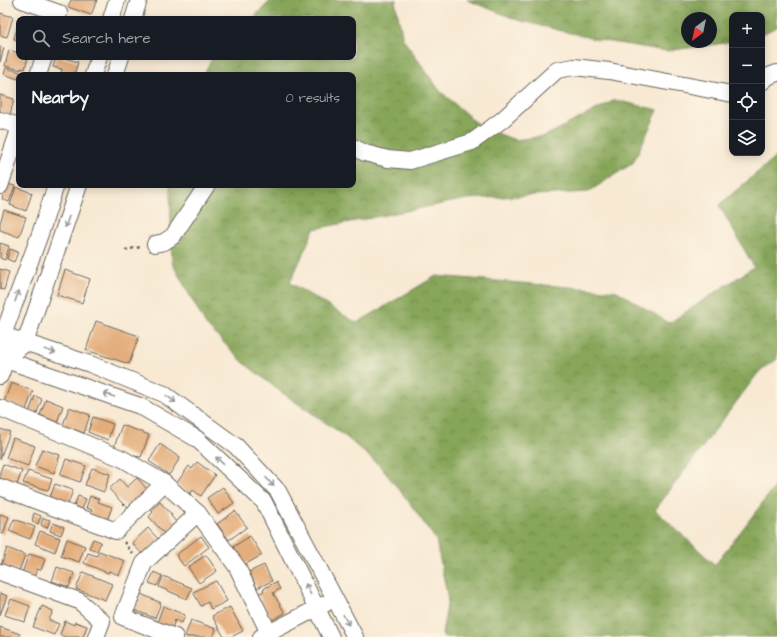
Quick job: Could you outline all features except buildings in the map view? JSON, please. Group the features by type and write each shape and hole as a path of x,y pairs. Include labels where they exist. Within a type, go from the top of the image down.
{"street":[{"path":"22,0 59,13 58,16"},
{"path":"112,16 117,0"},
{"path":"134,16 139,0"},
{"path":"39,72 43,60"},
{"path":"94,72 98,60"},
{"path":"116,72 120,60"},
{"path":"356,149 364,153 388,159 410,161 472,142 502,120 557,70 574,67 609,71 729,93"},
{"path":"765,79 777,73"},
{"path":"0,120 16,125"},
{"path":"0,186 16,139"},
{"path":"0,376 3,359 1,335 40,234 55,188"},
{"path":"3,359 25,343 78,188"},
{"path":"155,244 164,242 173,236 205,188"},
{"path":"1,335 90,364 164,394 236,446 278,491 355,637"},
{"path":"3,359 140,406 197,439 264,502 331,637"},
{"path":"0,408 123,459 164,483 198,513 237,567 267,636 334,599"},
{"path":"0,487 116,531 164,483"},
{"path":"175,637 123,617 144,563 198,513"},
{"path":"0,572 79,601 102,621 96,637"}],"green space":[{"path":"271,0 397,0 395,1 403,39 440,91 481,127 515,140 545,136 615,100 658,110 633,163 588,192 467,199 314,229 290,283 357,323 436,276 617,291 669,323 754,267 719,205 777,156 777,359 758,373 655,510 715,565 777,484 777,637 443,637 442,634 448,599 436,540 409,502 379,465 345,436 281,392 244,363 206,325 172,263 170,188 356,188 356,72 205,72 211,60 356,60 356,16 255,16"},
{"path":"467,0 777,0 777,27 765,33 765,12 729,12 729,42 717,44 717,12 681,12 681,48 688,48 666,51 599,40 518,20"}]}
